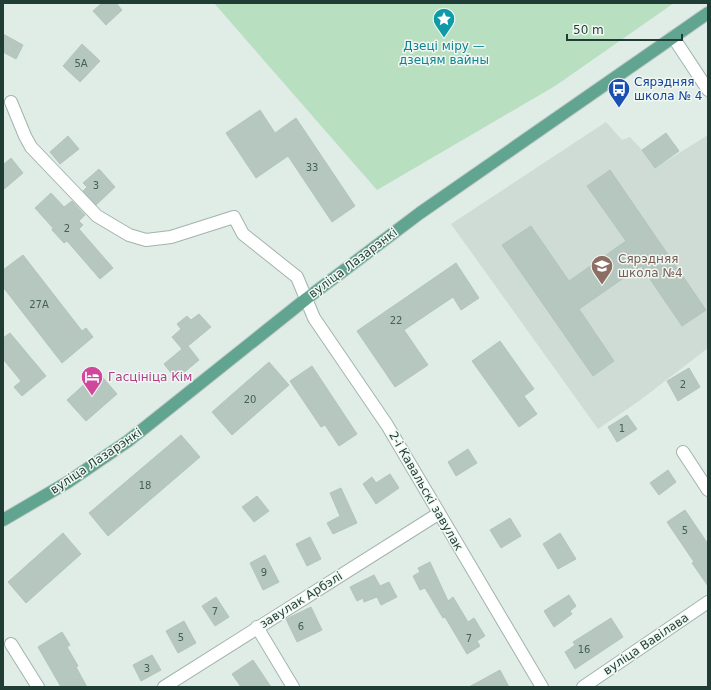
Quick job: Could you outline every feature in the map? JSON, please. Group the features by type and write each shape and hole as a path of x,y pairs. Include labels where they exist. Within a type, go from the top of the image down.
{"main road":[{"name":"вуліца Лазарэнкі","path":"3,520 68,482 128,441 306,299 420,213 708,13"}],"street":[{"path":"673,37 708,90"},
{"name":"2-і Кавальскі завулак","path":"11,102 31,147 97,216 129,235 146,240 171,237 234,218 243,234 296,277 314,318 387,425 438,514 542,687"},
{"path":"683,452 708,490"},
{"name":"завулак Арбэлі","path":"164,687 438,514"},
{"name":"вуліца Вавілава","path":"583,687 708,602"},
{"path":"257,627 293,687"},
{"path":"11,644 38,687"}],"shaded area":[{"name":"Сярэдняя школа №4","path":"606,122 622,140 630,137 655,168 708,135 708,348 639,401 598,429 451,224"}],"green space":[{"path":"214,3 674,3 555,86 377,190"}],"building":[{"path":"102,3 116,3 122,10 106,25 93,11"},
{"path":"3,34 23,45 16,59 3,52"},
{"path":"82,44 100,61 80,82 63,66"},
{"path":"260,110 275,133 296,118 355,206 332,222 288,156 256,178 226,133"},
{"path":"666,133 679,151 655,168 642,150"},
{"path":"68,136 79,149 60,164 50,152"},
{"path":"11,158 23,173 3,190 3,165"},
{"path":"99,169 115,187 96,205 83,191 87,187 83,183"},
{"path":"610,170 706,310 682,326 641,266 579,309 614,361 593,376 502,245 531,226 569,281 626,241 587,186"},
{"path":"51,193 64,207 72,201 85,215 79,221 83,225 79,229 113,268 100,279 67,241 64,243 52,230 53,228 35,208"},
{"path":"23,255 82,331 86,328 93,337 62,363 3,287 3,270"},
{"path":"456,263 479,298 461,310 453,297 404,330 428,365 395,387 357,331"},
{"path":"199,314 211,327 188,346 199,360 176,379 164,364 182,349 172,337 181,329 177,324 187,316 191,320"},
{"path":"10,333 46,376 22,396 14,387 21,381 3,359 3,338"},
{"path":"500,341 534,389 524,396 537,414 519,427 472,361"},
{"path":"269,362 289,385 232,435 212,412"},
{"path":"312,366 357,434 339,446 325,425 321,427 290,381"},
{"path":"689,368 700,387 678,401 667,381"},
{"name":"Гасцініца Кім","path":"98,372 117,394 86,421 67,400"},
{"path":"627,415 637,429 617,442 608,427"},
{"path":"181,435 200,457 108,536 89,513"},
{"path":"468,449 477,463 456,476 448,462"},
{"path":"668,470 676,482 659,495 650,483"},
{"path":"390,474 399,488 376,504 363,484 372,477 376,483"},
{"path":"341,488 357,523 333,534 327,523 340,516 330,493"},
{"path":"257,496 269,511 254,522 242,507"},
{"path":"685,510 708,544 708,586 667,522"},
{"path":"510,518 521,536 501,548 490,530"},
{"path":"63,533 81,554 26,603 8,582"},
{"path":"560,533 576,559 558,569 543,544"},
{"path":"310,537 321,559 307,566 296,544"},
{"path":"265,555 279,582 263,590 250,563"},
{"path":"430,562 448,601 453,597 468,622 474,618 485,636 477,641 480,646 467,654 445,617 443,618 425,588 420,590 413,576 420,572 418,568"},
{"path":"374,575 380,586 389,582 397,597 381,605 377,597 364,602 363,598 357,601 350,587"},
{"path":"569,595 576,606 570,611 572,614 554,627 544,611"},
{"path":"216,597 229,617 215,626 202,606"},
{"path":"311,607 322,630 297,642 286,619"},
{"path":"611,618 623,637 575,669 565,652 575,645 573,642"},
{"path":"184,621 196,643 178,653 166,631"},
{"path":"62,632 70,645 67,647 78,666 76,667 87,687 61,687 38,647"},
{"path":"152,655 161,670 141,681 133,665"},
{"path":"253,660 271,687 241,687 232,674"},
{"path":"500,670 509,687 469,687"}],"place":[{"name":"Дзеці міру — дзецям вайны","path":"444,38"},
{"name":"Сярэдняя школа № 4","path":"619,108"},
{"name":"Сярэдняя школа №4","path":"602,286"},
{"name":"Гасцініца Кім","path":"92,396"}]}
